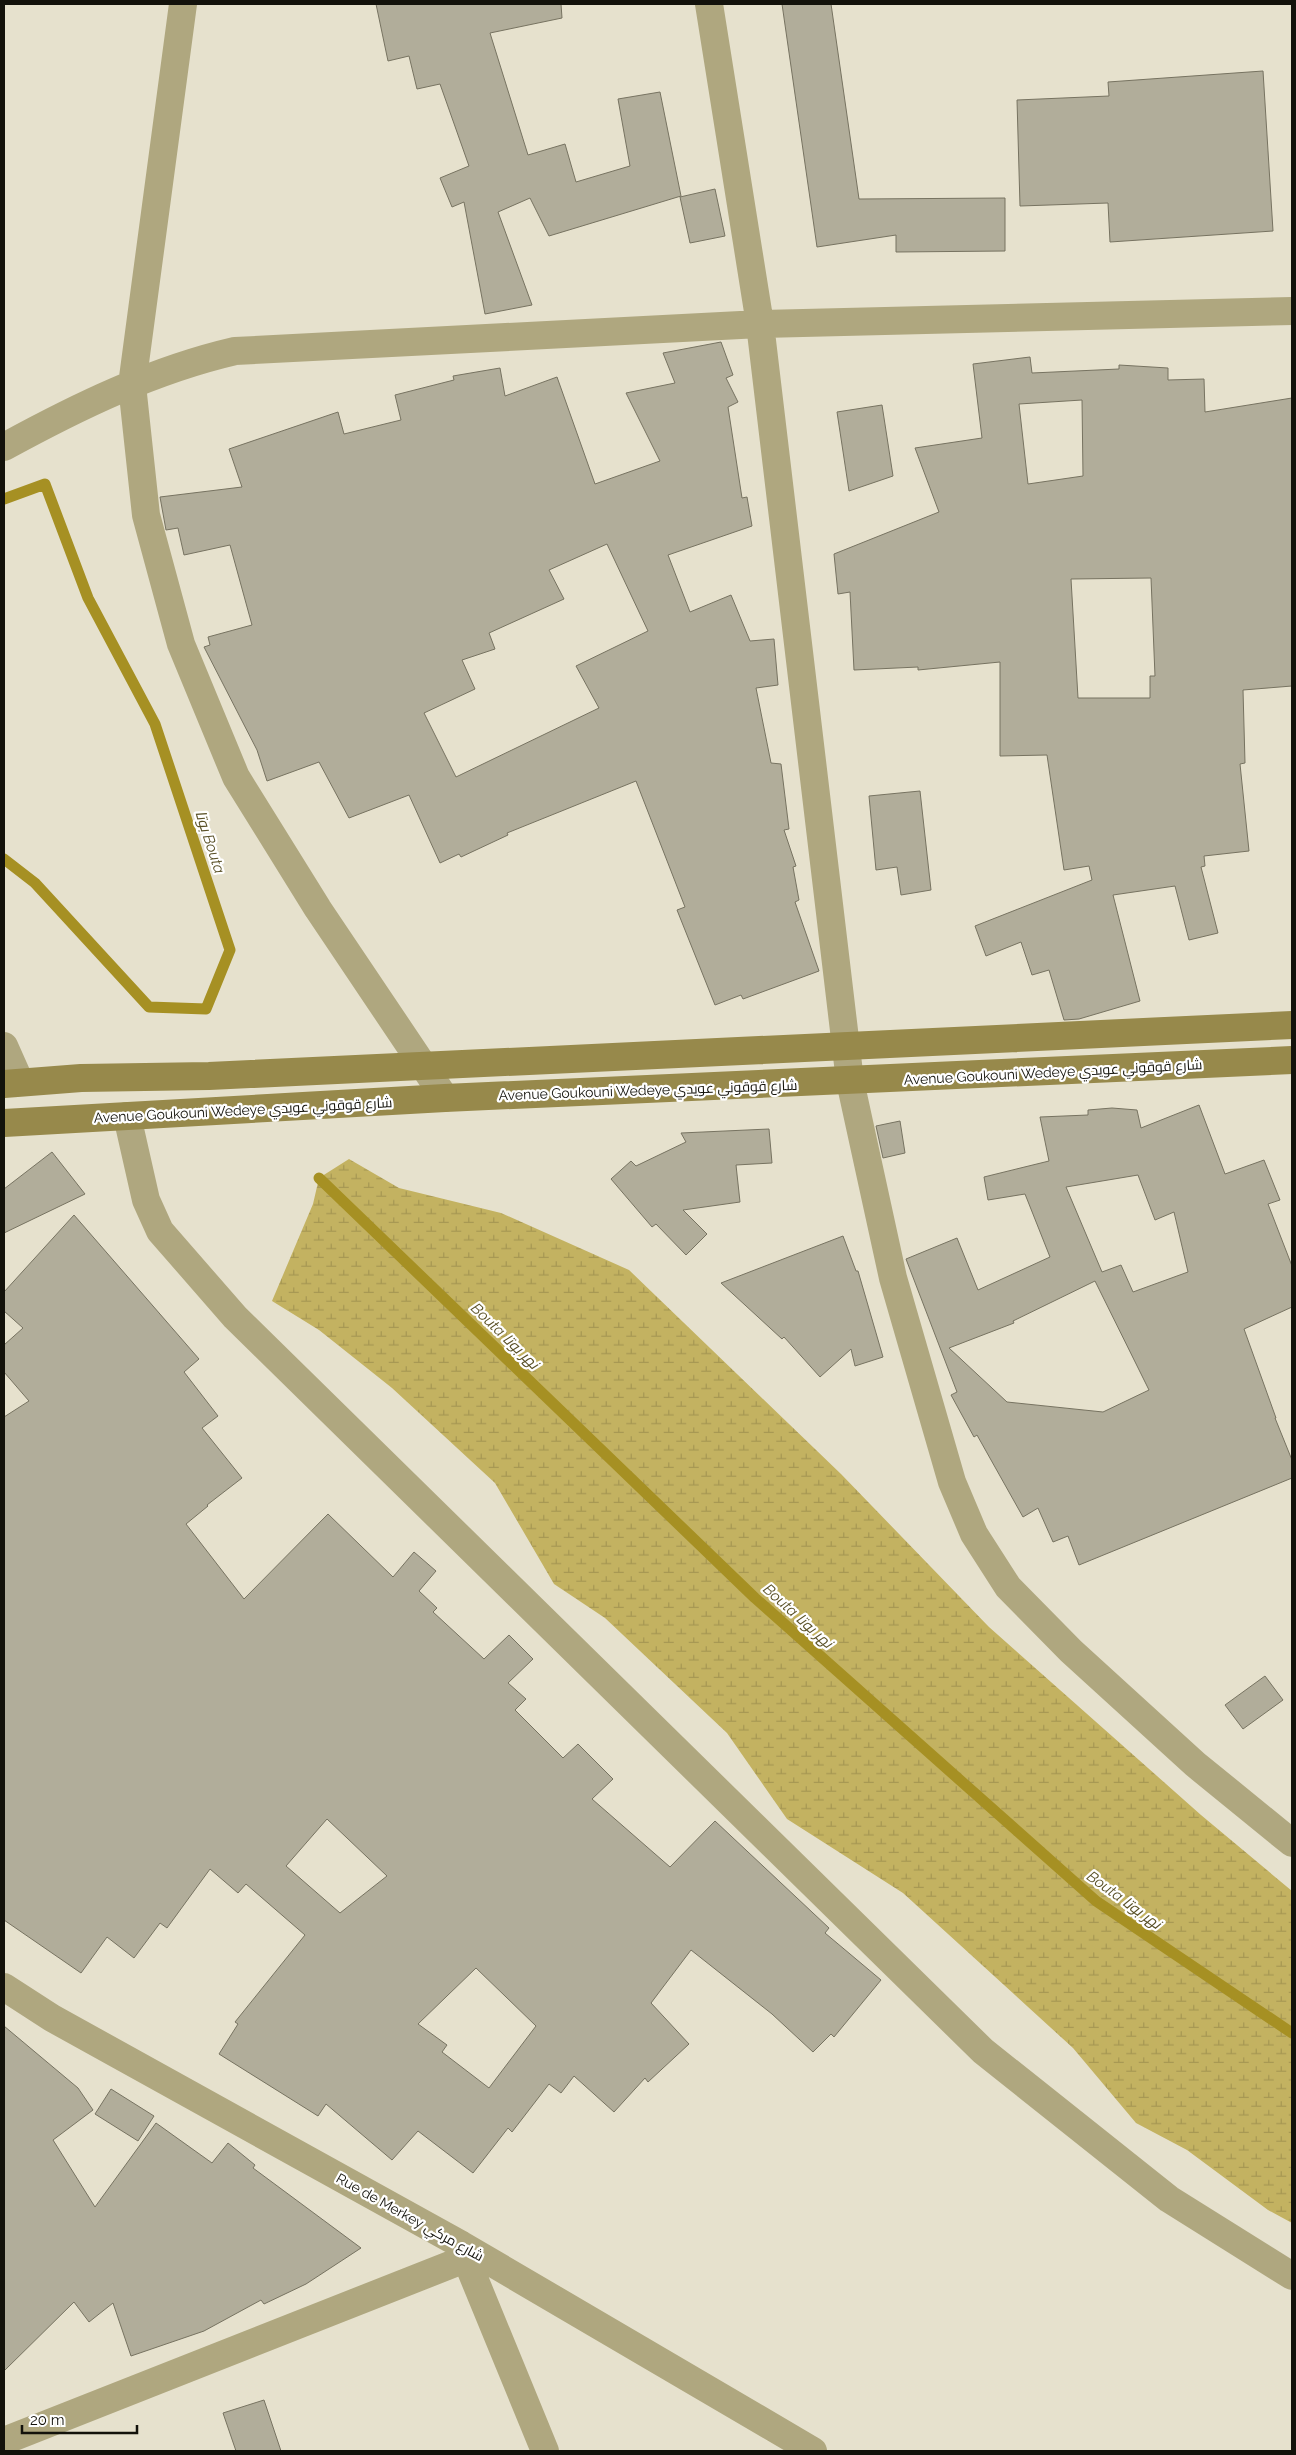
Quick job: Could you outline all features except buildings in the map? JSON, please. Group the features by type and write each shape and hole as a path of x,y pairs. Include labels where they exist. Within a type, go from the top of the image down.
{"street":[{"path":"183,4 132,385 146,515 181,644 236,777 318,909 445,1098"},
{"path":"708,4 760,324 850,1081 893,1278 952,1482 974,1534 1008,1587 1071,1651 1195,1764 1292,1843"},
{"path":"4,448 48,423 170,368 235,351 760,324 1292,311"},
{"path":"4,1046 12,1083 81,1078 209,1076 421,1064 846,1047 1292,1025"},
{"name":"Avenue Goukouni Wedeye شارع قوقوني عويدي","path":"4,1123 445,1098 1292,1060"},
{"path":"126,1116 151,1216 160,1231 235,1317 982,2051 1169,2199 1292,2276"},
{"name":"Rue de Merkey شارع مركي","path":"4,1987 61,2023 813,2451"},
{"path":"4,2441 462,2251 545,2451"}],"green space":[{"path":"349,1159 399,1188 501,1213 629,1270 841,1474 989,1627 1201,1815 1292,1891 1292,2223 1268,2210 1187,2150 1136,2123 1073,2048 903,1893 787,1819 727,1733 605,1618 554,1584 495,1483 392,1388 319,1330 272,1301 313,1204 319,1178"}],"waterway":[{"name":"بوتا Bouta","path":"4,499 45,484 88,598 155,724 230,950 206,1009 149,1007 35,883 4,859"},
{"name":"Bouta نهر بوتا","path":"319,1178 755,1598 1096,1901 1292,2033"}]}
